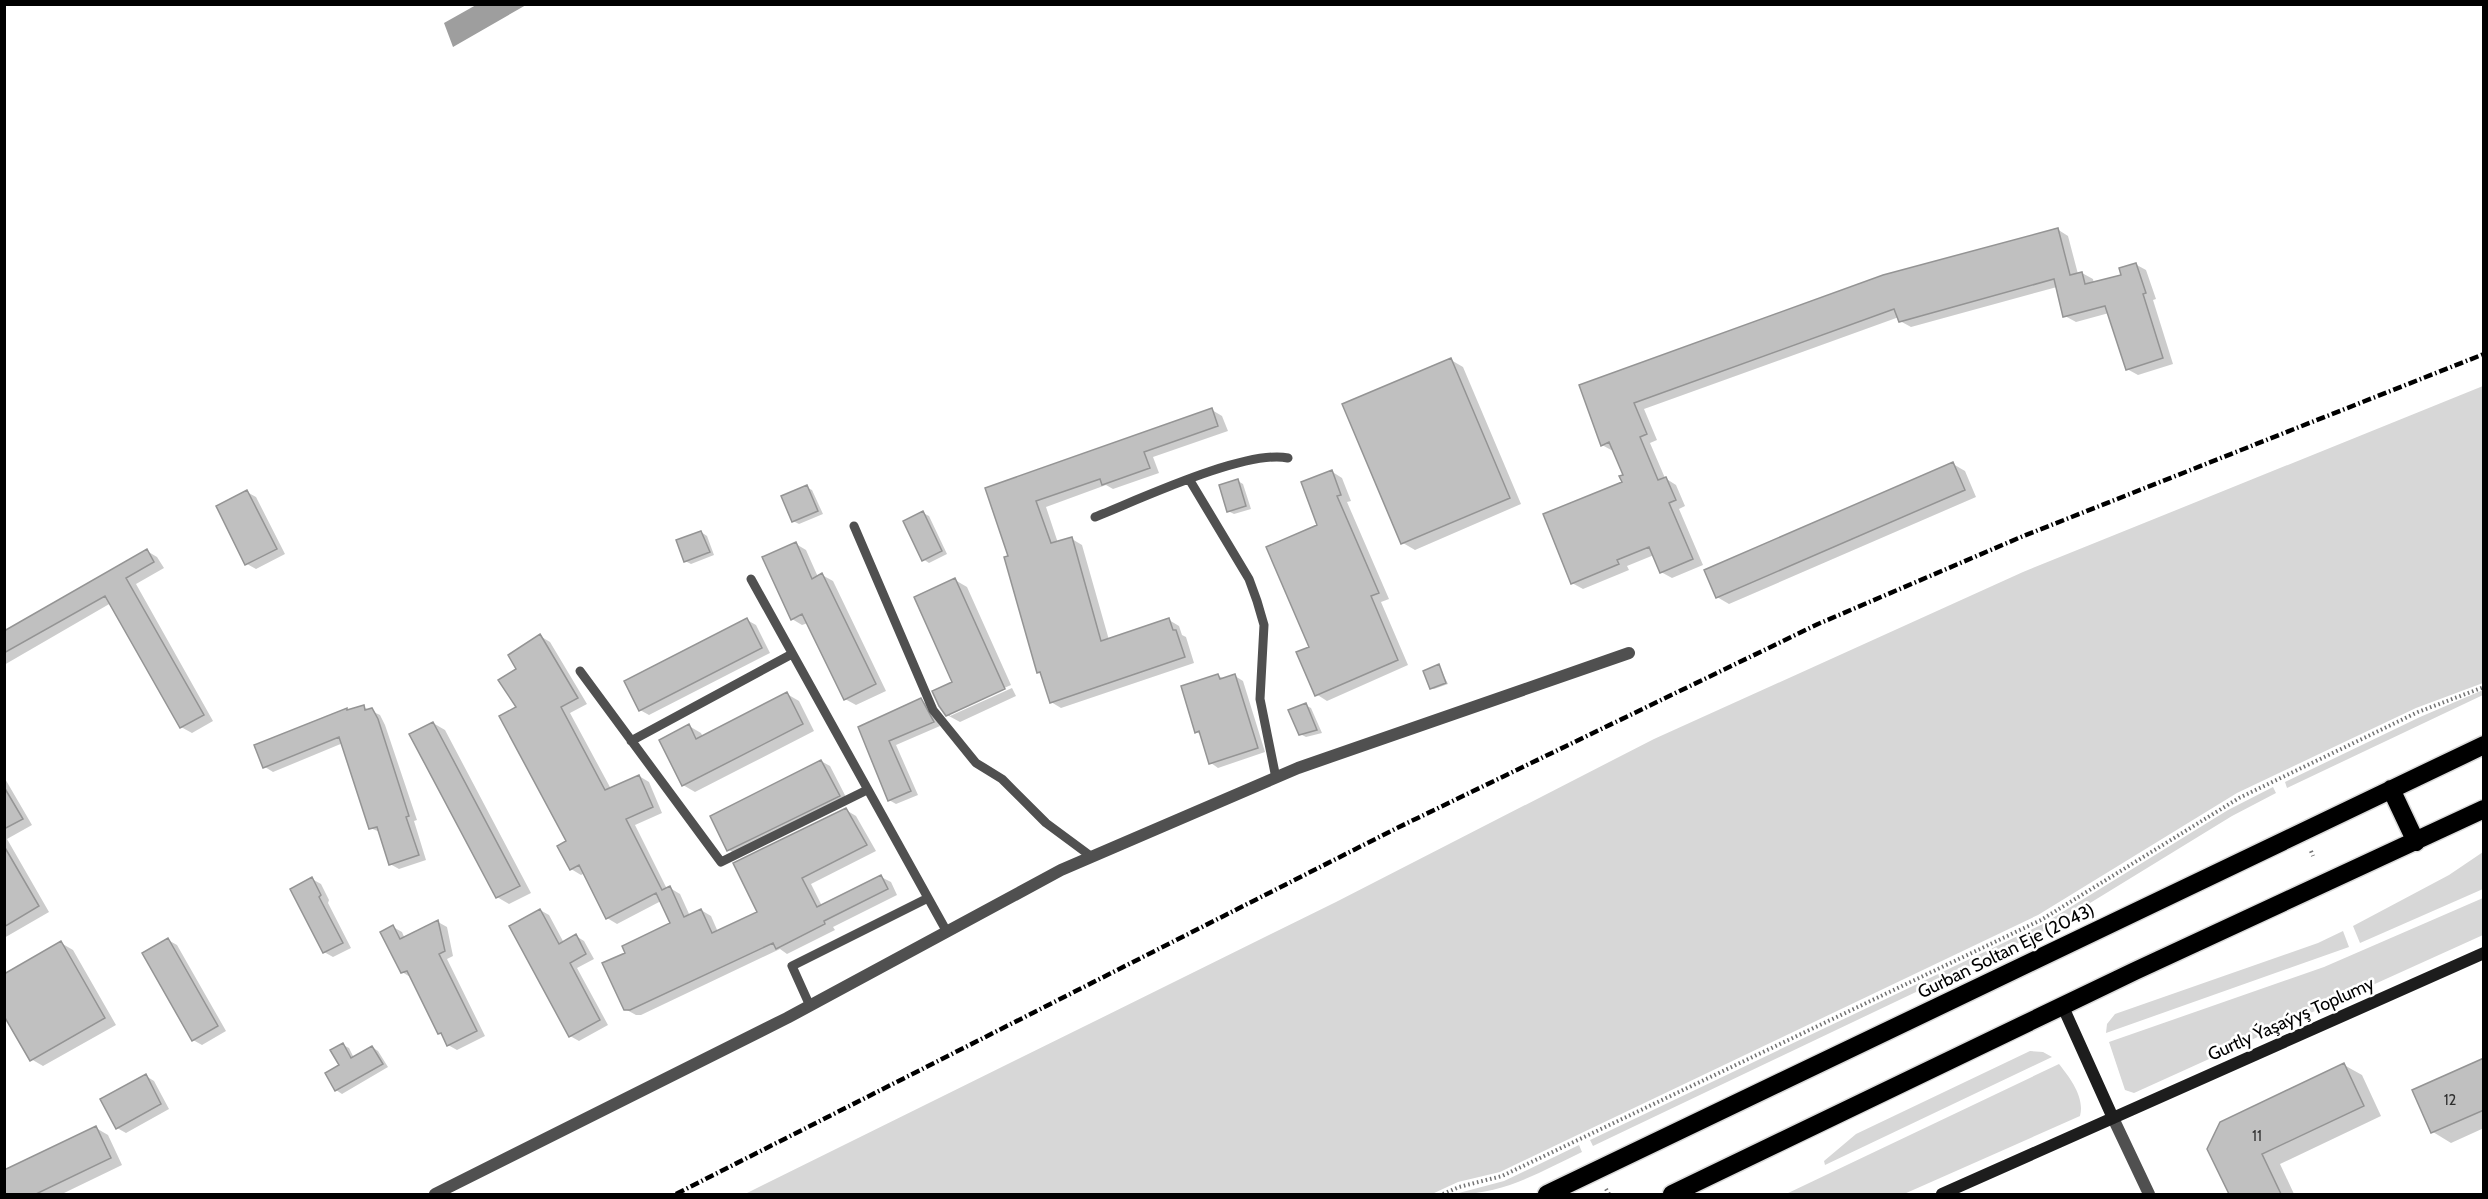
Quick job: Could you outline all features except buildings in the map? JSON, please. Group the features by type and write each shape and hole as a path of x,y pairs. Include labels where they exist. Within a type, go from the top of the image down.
{"highway":[{"name":"Gurban Soltan Eje (2043)","path":"1547,1194 2484,745"},
{"path":"2391,789 2415,842"},
{"path":"1672,1194 2135,971 2484,809"}],"street":[{"path":"435,1194 810,1006 1061,870 1298,768 1629,653"},
{"name":"Gurtly Ýaşaýyş Toplumy","path":"1942,1194 2484,953"},
{"path":"2063,1007 2149,1194"}],"lane":[{"path":"1095,517 1189,479 1253,459 1276,455 1288,458"},
{"path":"1189,479 1249,579 1264,625 1260,699 1276,778"},
{"path":"854,526 933,710 976,764 1002,778 1046,822 1092,857"},
{"path":"751,579 947,932"},
{"path":"631,741 792,654"},
{"path":"580,671 721,862 867,790"},
{"path":"810,1006 792,966 928,898"}],"path":[{"path":"1443,1194 1459,1187 1502,1176 2041,920 2239,798 2418,712 2484,687"},
{"path":"2310,851 2313,856"},
{"path":"1606,1189 1609,1194"}],"shaded area":[{"path":"476,5 526,5 453,47 444,23"},
{"path":"2483,386 2483,683 2416,708 2237,793 2038,915 1500,1172 1458,1182 1432,1194 745,1194 1336,902 1654,739 2023,572"},
{"path":"2483,690 2483,695 2287,788 2285,782 2420,717"},
{"path":"2273,787 2276,793 2232,816 2046,930 1593,1146 1590,1140 2043,924 2228,810"},
{"path":"2483,852 2483,889 2360,943 2353,926 2449,875"},
{"path":"2483,898 2483,935 2134,1093 2125,1090 2109,1042 2324,967"},
{"path":"2343,931 2349,947 2106,1033 2107,1024 2115,1014 2318,943"},
{"path":"2030,1051 2043,1052 2052,1057 1825,1165 1824,1161 1856,1134"},
{"path":"2059,1064 2078,1095 2080,1116 1904,1194 1786,1194"},
{"path":"1579,1145 1582,1152 1521,1181 1489,1191 1455,1194 1504,1181"}],"railway":[{"path":"676,1194 1397,828 1818,624 2021,537 2484,354"}]}
